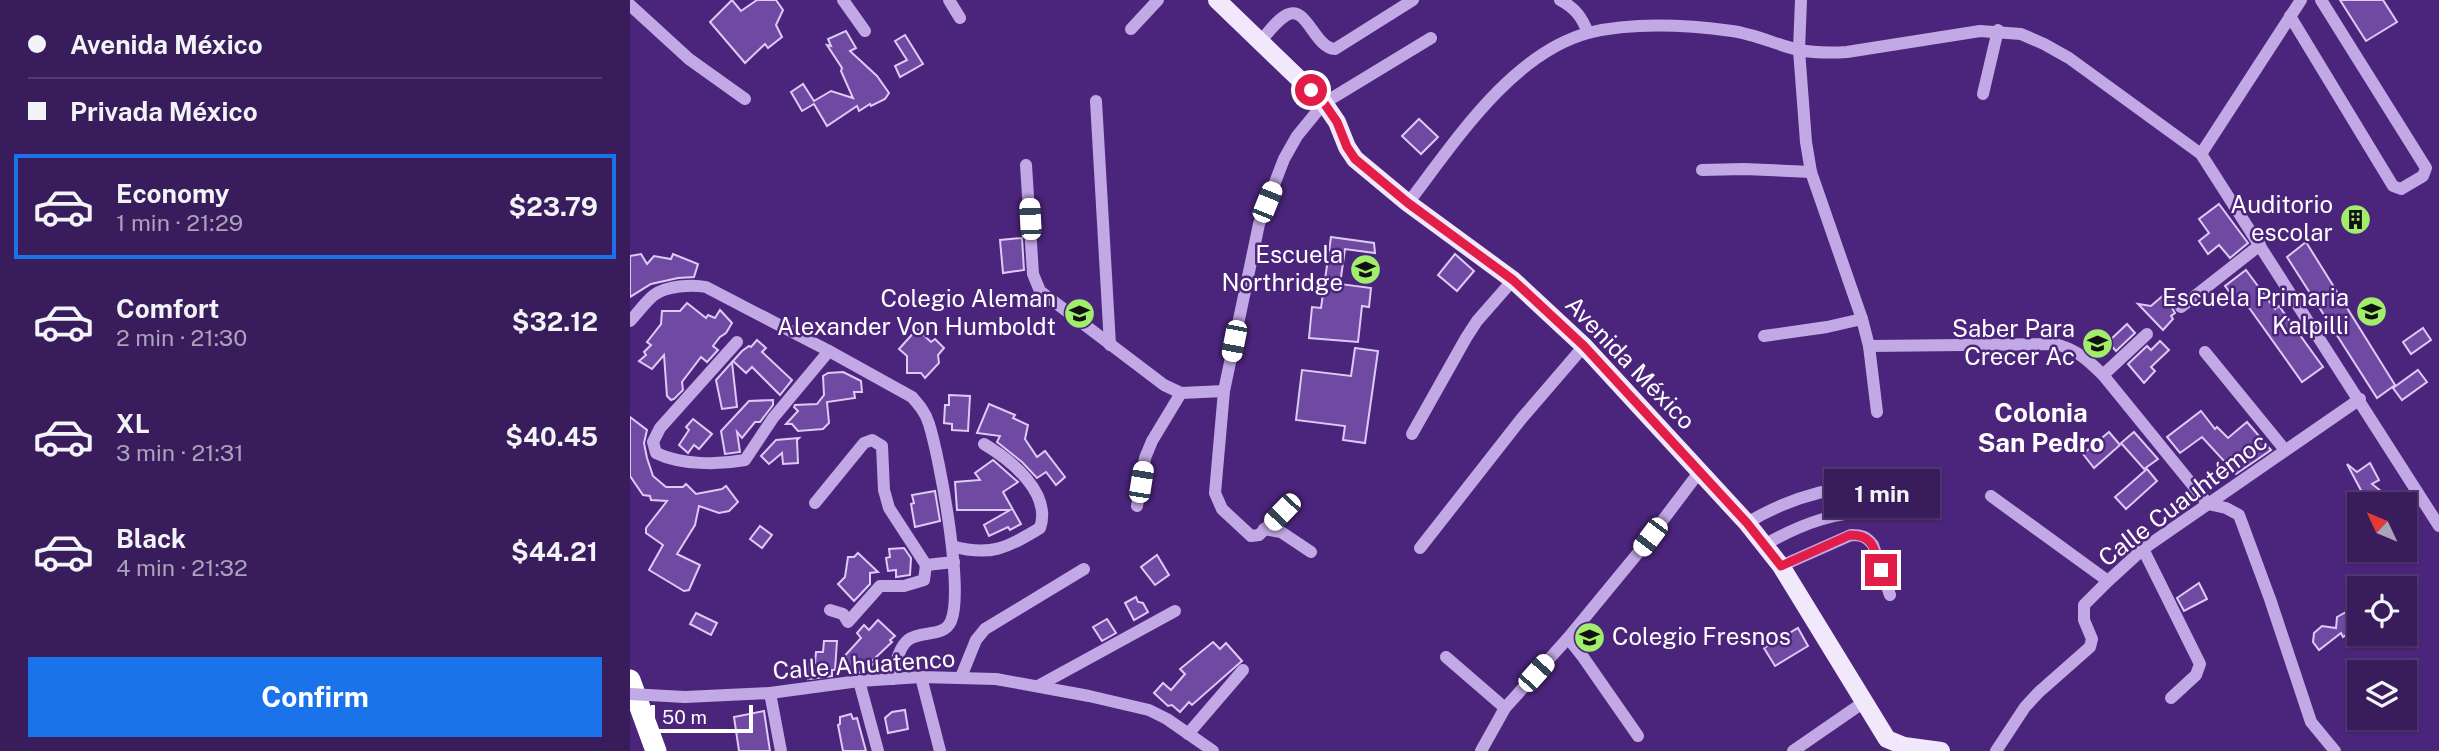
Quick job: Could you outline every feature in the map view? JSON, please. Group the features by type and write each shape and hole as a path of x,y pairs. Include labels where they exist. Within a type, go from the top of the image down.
{"highway":[{"path":"630,680 656,751"}],"main road":[{"name":"Avenida México","path":"1217,0 1324,103 1337,122 1355,159 1408,203 1513,280 1584,346 1766,544 1864,702 1887,745 1941,751"}],"street":[{"path":"843,0 865,31"},
{"path":"949,0 960,18"},
{"path":"1131,29 1158,0"},
{"path":"1260,41 1283,18 1290,13 1296,13 1326,48 1335,49 1413,0"},
{"path":"1560,0 1570,5 1582,17 1588,33"},
{"path":"1801,0 1799,50 1811,172 1862,319 1869,346 1877,412"},
{"path":"2201,154 2301,0"},
{"path":"2290,16 2393,186 2401,189 2423,176 2426,168 2321,0"},
{"path":"630,5 689,59 745,99"},
{"path":"1408,203 1483,106 1506,82 1561,44 1588,33 1631,27 1691,27 1736,32 1799,50 1847,52 1980,31 1998,30 2021,34 2069,58 2201,154 2439,526"},
{"path":"1983,94 1998,30"},
{"path":"1282,512 1259,535 1251,536 1222,509 1214,493 1224,391 1259,224 1284,159 1297,136 1324,103 1431,38"},
{"path":"1096,101 1110,345"},
{"path":"1026,165 1033,274 1040,291 1164,385 1181,393 1224,391"},
{"path":"1702,170 1811,172"},
{"path":"2181,307 2260,245"},
{"path":"1412,434 1477,321 1513,280"},
{"path":"630,321 655,295 664,290 706,286 912,397 922,408 929,422 940,471 952,546 954,562 951,621 942,631 909,640 899,655 892,679"},
{"path":"1764,335 1862,319"},
{"path":"2104,374 2147,334"},
{"path":"737,342 660,428 653,442 656,453 666,458 716,463 745,460 773,418 829,351"},
{"path":"1869,346 2055,344 2068,347 2083,356 2104,374 2208,504 2239,515 2311,722 2335,751"},
{"path":"1420,548 1522,418 1584,346"},
{"path":"2205,352 2285,450"},
{"path":"1137,506 1145,458 1152,441 1181,393"},
{"name":"Calle Cuauhtémoc","path":"1996,751 2025,707 2090,647 2092,639 2084,620 2084,605 2108,581 2143,549 2360,399"},
{"path":"815,503 864,443 872,440 877,442 882,446 884,490 889,508 926,565 923,580 904,586 880,586 848,622 843,614 830,610"},
{"path":"952,546 984,552 1006,547 1040,528 1041,500 1030,484 1000,454 984,444"},
{"path":"1481,751 1505,708 1568,638 1638,553 1700,471"},
{"path":"1747,523 1792,499 1836,488 1857,486"},
{"path":"1991,496 2108,581"},
{"path":"1766,544 1805,523 1830,515 1880,511"},
{"path":"1265,529 1281,532 1311,552"},
{"path":"1781,566 1850,535 1861,535 1873,545 1890,595"},
{"path":"2143,549 2200,664 2196,675 2171,698"},
{"path":"926,565 954,562"},
{"path":"961,677 976,640 985,629 1084,569"},
{"path":"1038,686 1175,611"},
{"path":"1568,638 1638,736"},
{"path":"1446,657 1505,708"},
{"path":"1188,734 1243,670"},
{"path":"921,677 940,751"},
{"name":"Calle Ahuatenco","path":"630,694 685,697 770,693 859,681 921,677 996,679 1149,710 1167,719 1213,751"},
{"path":"859,681 878,751"},
{"path":"770,693 781,751"},
{"path":"1793,751 1864,702"}],"building":[{"path":"732,0 741,11 757,0 776,0 783,10 776,25 782,37 768,48 765,44 745,63 710,22"},
{"path":"2340,0 2383,0 2397,22 2366,41"},
{"path":"846,31 856,48 850,51 877,76 889,93 885,99 859,111 857,106 827,126 814,104 802,111 791,92 803,84 814,101 831,91 853,98 842,68 827,45 831,46 828,39"},
{"path":"905,35 923,64 900,77 895,66 907,60 895,41"},
{"path":"1419,119 1438,137 1421,154 1402,136"},
{"path":"2219,204 2248,243 2230,258 2219,245 2208,254 2199,241 2209,233 2199,219"},
{"path":"1331,237 1374,243 1375,253 1345,249 1340,284 1371,288 1369,307 1362,306 1358,342 1309,338 1312,307 1321,308"},
{"path":"1022,238 1024,270 1003,273 1000,240"},
{"path":"2306,242 2395,385 2377,398 2287,257"},
{"path":"641,254 647,264 654,256 671,259 673,254 698,264 694,277 651,284 630,297 630,256"},
{"path":"1455,254 1474,271 1457,291 1438,275"},
{"path":"2246,270 2275,309 2279,306 2323,367 2302,382 2250,309 2242,300 2238,303 2225,286"},
{"path":"2166,293 2174,302 2172,308 2175,313 2163,330 2138,304 2151,306"},
{"path":"687,303 706,318 708,315 715,318 720,310 732,323 713,346 718,350 707,362 701,357 682,382 683,390 671,400 667,396 664,355 652,369 639,361 646,355 644,352 651,345 647,342 661,324 662,311 680,311"},
{"path":"2127,324 2135,333 2116,351 2108,342"},
{"path":"2423,328 2431,340 2411,354 2403,342"},
{"path":"917,329 931,342 935,339 944,348 938,355 939,363 925,378 921,373 907,373 907,356 899,349"},
{"path":"757,340 766,348 762,352 792,380 780,395 752,367 746,373 733,361"},
{"path":"2160,341 2169,350 2151,367 2155,371 2144,383 2128,364 2147,346 2151,350"},
{"path":"1355,348 1378,351 1365,443 1343,440 1345,426 1296,420 1302,370 1351,376"},
{"path":"732,362 737,407 722,409 716,380"},
{"path":"2418,370 2427,382 2402,400 2393,388"},
{"path":"843,372 861,381 862,392 854,392 855,398 827,402 829,423 823,429 798,431 792,424 786,424 798,411 795,405 817,404 824,395 823,376"},
{"path":"949,395 970,396 968,431 952,430 952,424 944,423 945,405 949,405"},
{"path":"773,400 773,405 760,422 755,422 742,438 737,432 740,452 725,454 721,431 749,401"},
{"path":"989,404 1015,415 1013,418 1028,425 1025,439 1037,457 1045,451 1065,477 1056,485 1046,472 1037,478 997,442 1000,436 977,433"},
{"path":"2201,411 2215,429 2217,427 2228,438 2247,422 2271,450 2236,474 2202,437 2180,453 2167,437"},
{"path":"630,417 647,430 644,443 653,476 666,487 683,487 686,484 696,494 726,486 738,502 729,511 719,513 699,506 695,525 677,554 700,565 689,590 684,591 649,570 663,545 646,533 646,528 667,501 651,500 650,496 643,495 630,476"},
{"path":"693,419 712,434 699,449 694,445 688,453 679,445 689,430 686,427"},
{"path":"2109,432 2120,445 2094,468 2083,454"},
{"path":"2134,432 2158,459 2144,469 2121,443"},
{"path":"799,438 798,463 783,464 782,453 769,464 761,456 776,440"},
{"path":"993,460 1018,482 1003,492 1021,524 989,536 984,525 1010,510 957,510 955,482 980,480 975,473"},
{"path":"2370,463 2379,480 2372,484 2382,492 2362,492 2347,464 2357,472"},
{"path":"2147,469 2157,481 2126,509 2115,497"},
{"path":"935,491 940,521 915,527 912,495"},
{"path":"760,526 772,535 762,548 750,539"},
{"path":"904,548 911,558 910,575 896,577 896,570 888,571 886,558 890,557 889,549"},
{"path":"858,553 878,572 870,573 870,584 854,601 838,584 845,577 848,557 854,557"},
{"path":"1157,555 1169,575 1155,585 1141,567"},
{"path":"2199,583 2207,599 2184,611 2177,598"},
{"path":"1136,597 1148,612 1134,620 1125,603"},
{"path":"2347,611 2347,634 2343,637 2341,633 2319,650 2313,642 2314,633 2322,626 2336,628 2337,617"},
{"path":"696,613 717,623 711,635 690,624"},
{"path":"1107,619 1116,633 1102,641 1093,627"},
{"path":"878,620 895,636 866,672 854,673 841,660 861,638 857,633 864,625 869,630"},
{"path":"1798,628 1808,646 1775,666 1764,648"},
{"path":"824,641 837,641 835,670 832,670 832,676 808,679 809,663 815,663 816,652 823,652"},
{"path":"1213,642 1220,649 1226,643 1242,661 1192,705 1189,702 1180,712 1172,705 1168,706 1154,693 1163,683 1171,690 1185,674 1180,669"},
{"path":"905,710 908,729 888,733 885,718 892,712"},
{"path":"764,711 770,751 739,751 734,717"},
{"path":"851,714 853,719 857,718 866,751 843,751 838,725 840,717"}],"place":[{"name":"Auditorio escolar","path":"2356,219"},
{"name":"Escuela Northridge","path":"1366,269"},
{"name":"Escuela Primaria Kalpilli","path":"2372,312"},
{"name":"Colegio Aleman Alexander Von Humboldt","path":"1079,313"},
{"name":"Saber Para Crecer Ac","path":"2098,343"},
{"name":"Colegio Fresnos","path":"1589,637"}],"district":[{"name":"Colonia San Pedro","path":"2041,428"}],"route":[{"path":"1311,90 1337,122 1355,159 1408,203 1513,280 1584,346 1766,544 1781,566 1850,535 1861,535 1873,545 1881,570"}]}
